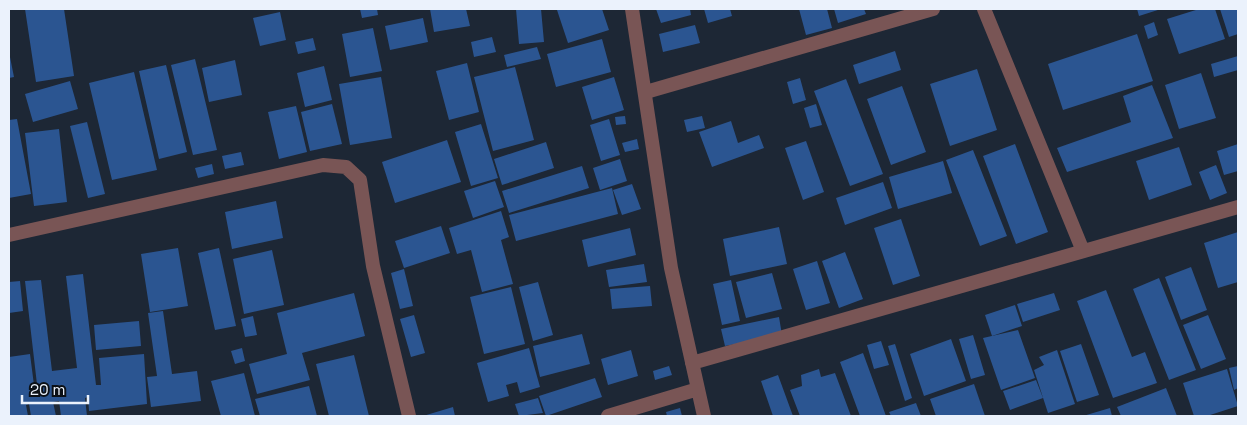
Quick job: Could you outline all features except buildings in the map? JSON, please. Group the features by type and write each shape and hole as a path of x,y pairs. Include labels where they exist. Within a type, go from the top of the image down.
{"street":[{"path":"632,9 671,268 704,416"},
{"path":"646,92 933,9"},
{"path":"984,9 1083,251"},
{"path":"9,235 323,165 346,167 360,180 373,266 409,416"},
{"path":"692,364 1238,207"},
{"path":"608,416 698,389"}]}
